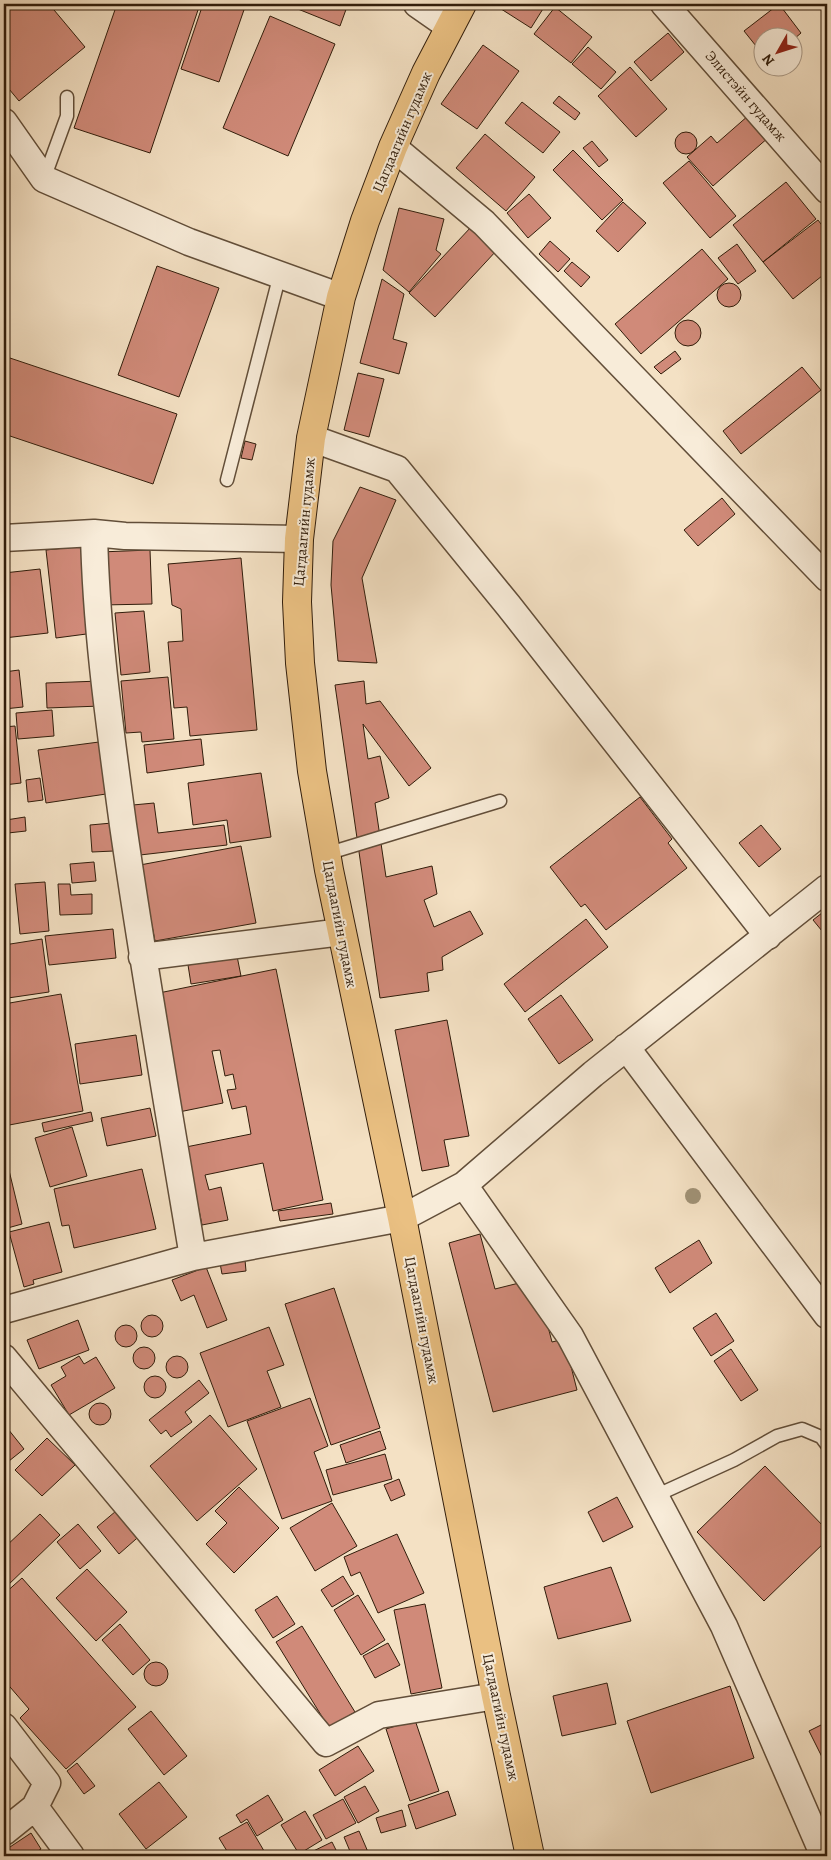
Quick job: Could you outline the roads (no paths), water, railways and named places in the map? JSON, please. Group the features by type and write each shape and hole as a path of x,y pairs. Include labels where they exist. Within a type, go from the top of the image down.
{"main road":[{"name":"Цагдаагийн гудамж","path":"456,15 426,73 393,147 365,221 341,296 311,438 299,540 297,602 300,663 312,771 326,854 402,1218 496,1696 530,1856"}],"street":[{"path":"417,4 456,15"},
{"name":"Элистэйн гудамж","path":"664,4 827,190"},
{"path":"4,122 44,179 189,242 341,296"},
{"path":"393,147 484,223 827,578"},
{"path":"311,438 397,468 508,605 768,936"},
{"path":"4,538 94,533 124,536 299,540"},
{"path":"94,533 98,613 109,723 142,957 193,1257"},
{"path":"4,1310 193,1257 402,1218 464,1185 626,1047 827,888"},
{"path":"142,957 342,932"},
{"path":"626,1047 827,1315"},
{"path":"464,1185 570,1336 724,1626 824,1856"},
{"path":"4,1358 326,1743 379,1715 496,1696"},
{"path":"4,1727 46,1783 35,1807 4,1832"},
{"path":"35,1807 71,1856"}],"lane":[{"path":"44,179 67,116 67,97"},
{"path":"227,480 280,274"},
{"path":"326,854 500,801"},
{"path":"655,1496 734,1460 777,1436 802,1429 821,1437 827,1446"}]}
